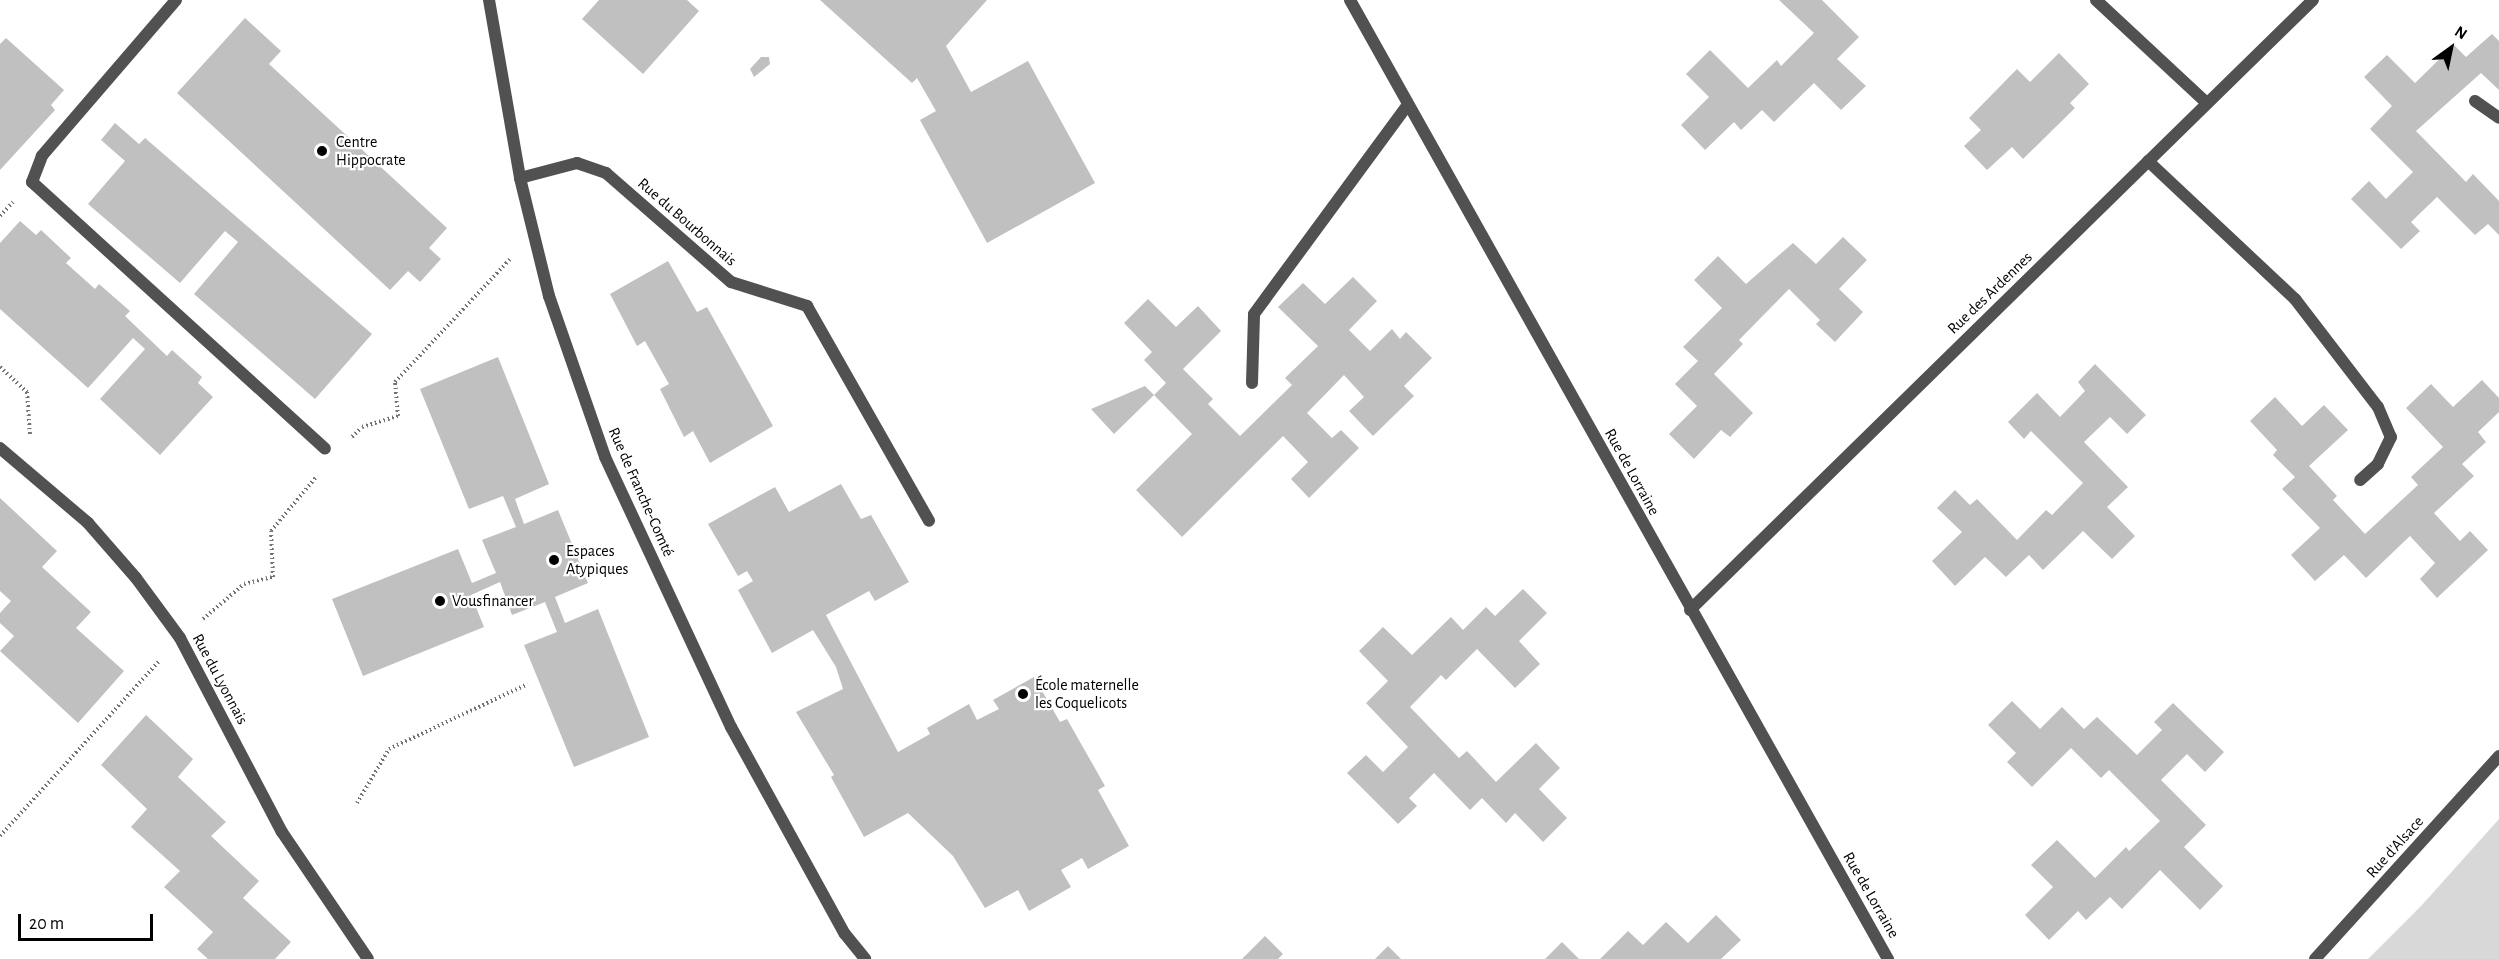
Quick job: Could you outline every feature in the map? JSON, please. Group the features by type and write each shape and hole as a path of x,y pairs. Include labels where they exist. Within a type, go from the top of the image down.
{"street":[{"path":"176,0 42,156 32,182 325,449"},
{"name":"Rue de Franche-Comté","path":"489,0 520,178 533,234 549,296 605,458 718,700 845,934 865,959"},
{"name":"Rue de Lorraine","path":"1350,0 1690,610 1888,959"},
{"path":"2096,0 2207,103"},
{"name":"Rue des Ardennes","path":"1690,610 2313,0"},
{"path":"2475,101 2499,118"},
{"path":"1252,383 1254,314 1408,104"},
{"path":"2148,161 2295,299 2378,407 2391,437 2378,464 2360,480"},
{"name":"Rue du Bourbonnais","path":"520,178 577,163 606,173 731,282 807,306 929,520"},
{"name":"Rue du Lyonnais","path":"0,448 33,474 95,531 136,578 180,638 282,832 368,959"},
{"name":"Rue d'Alsace","path":"2315,959 2499,756"}],"path":[{"path":"362,427 398,416 395,382 533,234"},
{"path":"0,367 27,392 33,474"},
{"path":"0,836 180,638 244,584 273,577 271,531 287,512"},
{"path":"357,803 389,749 528,684"}],"shaded area":[{"path":"2499,819 2499,959 2368,959 2422,905"}],"building":[{"path":"599,0 687,0 699,11 643,74 582,19"},
{"path":"820,0 987,0 946,46 971,92 1028,61 1095,183 987,243 920,120 936,111 917,78 912,83"},
{"path":"1779,0 1822,0 1859,37 1837,59 1866,86 1841,110 1814,83 1774,122 1762,110 1741,130 1734,122 1705,150 1681,125 1709,97 1686,74 1710,50 1748,88 1777,60 1781,66 1814,33"},
{"path":"245,18 281,51 269,64 447,228 429,248 441,259 420,282 408,271 390,290 177,93"},
{"path":"2492,34 2499,41 2499,90 2481,73 2416,131 2466,182 2473,174 2499,201 2499,235 2488,224 2475,235 2437,197 2411,222 2420,231 2401,249 2351,199 2369,181 2386,199 2413,172 2370,129 2392,106 2364,77 2387,55 2415,83 2454,45 2466,57"},
{"path":"6,38 64,90 51,105 55,110 0,170 0,44"},
{"path":"2059,53 2089,84 2070,103 2075,108 2023,159 2012,147 1987,170 1964,146 1981,130 1969,118 2017,69 2030,82"},
{"path":"761,57 769,57 770,64 754,77 750,69"},
{"path":"115,123 139,144 145,138 372,334 315,399 194,294 238,242 225,231 180,283 88,204 125,161 101,140"},
{"path":"20,221 36,235 41,230 71,258 66,263 95,289 99,284 130,311 125,316 167,356 172,350 202,377 198,383 213,397 160,455 100,399 145,349 133,338 88,388 0,309 0,243"},
{"path":"1843,237 1867,260 1839,289 1863,312 1835,342 1816,324 1820,320 1789,289 1739,340 1743,344 1714,374 1753,413 1730,437 1721,430 1694,459 1669,434 1697,406 1675,384 1698,361 1683,347 1722,308 1694,280 1718,256 1746,284 1793,243 1816,264"},
{"path":"668,261 697,312 707,307 773,426 710,463 693,431 684,437 660,389 669,384 645,341 637,346 610,294"},
{"path":"1353,277 1377,301 1349,330 1370,351 1392,329 1400,339 1406,332 1432,358 1404,386 1414,396 1373,436 1349,411 1364,397 1344,375 1307,413 1332,438 1341,430 1359,448 1309,498 1291,479 1308,462 1283,436 1182,537 1136,490 1192,434 1154,395 1166,383 1144,360 1152,352 1124,323 1148,299 1176,327 1198,306 1221,331 1183,369 1213,399 1208,404 1240,436 1292,385 1285,378 1318,346 1278,307 1303,283 1325,304"},
{"path":"498,357 549,484 515,499 524,524 558,510 588,583 555,597 565,623 598,609 649,737 574,767 524,645 557,632 545,602 512,615 500,582 471,595 484,627 363,676 332,599 458,549 472,583 496,573 482,540 516,527 503,496 469,509 420,389"},
{"path":"2095,364 2146,415 2127,434 2110,417 2084,442 2128,487 2107,507 2135,536 2112,559 2083,531 2043,570 2029,555 2006,577 1985,557 1955,586 1932,561 1962,532 1937,508 1955,490 1970,505 1977,499 2017,540 2046,510 2052,515 2083,483 2031,431 2024,439 2008,422 2037,393 2060,417 2085,391 2078,382"},
{"path":"2482,380 2499,398 2499,412 2478,432 2486,442 2462,464 2474,476 2434,513 2460,541 2470,531 2488,550 2437,598 2420,579 2435,563 2410,536 2366,578 2344,555 2315,581 2291,555 2320,528 2282,489 2295,477 2273,455 2277,450 2250,421 2275,397 2302,426 2324,405 2348,430 2309,466 2337,496 2333,500 2365,534 2418,485 2411,477 2443,447 2406,408 2431,384 2453,407"},
{"path":"1145,386 1154,395 1114,434 1091,409"},
{"name":"École maternelle les Coquelicots","path":"841,484 861,519 871,515 909,582 875,601 869,591 826,615 898,752 930,734 927,728 969,704 977,720 999,709 993,700 1034,677 1060,722 1067,719 1105,786 1098,790 1129,846 1088,869 1082,858 1061,870 1071,887 1029,911 1018,890 985,908 953,856 908,813 864,837 831,777 834,775 796,712 843,689 836,667 813,630 772,653 738,590 753,581 747,571 738,576 708,524 775,487 789,512"},
{"path":"0,498 57,551 42,567 91,612 76,628 124,671 78,723 0,651 14,636 0,623 0,613 11,601 0,591"},
{"path":"1523,589 1547,613 1519,641 1540,664 1515,688 1477,649 1446,680 1441,675 1410,707 1459,758 1467,751 1496,782 1536,743 1560,768 1539,789 1567,818 1543,842 1515,813 1506,823 1482,798 1470,810 1434,773 1409,798 1417,806 1398,824 1347,773 1366,755 1383,772 1408,747 1366,703 1388,681 1359,651 1383,627 1412,655 1451,617 1463,630 1486,607 1495,616"},
{"path":"2012,701 2040,729 2062,707 2084,729 2097,717 2137,755 2162,730 2154,722 2173,703 2224,752 2205,772 2187,754 2161,780 2206,825 2184,847 2223,886 2200,910 2160,870 2122,909 2110,897 2086,920 2078,911 2049,940 2025,915 2053,887 2031,865 2057,840 2095,878 2126,847 2129,851 2160,821 2109,770 2101,778 2071,748 2032,787 2007,762 2016,753 1988,725"},
{"path":"146,715 193,759 178,777 226,822 211,836 259,881 243,898 291,942 275,959 208,959 197,949 213,932 164,887 180,871 131,827 147,809 101,765"},
{"path":"1716,915 1741,940 1721,959 1600,959 1628,931 1643,945 1666,922 1688,943"},
{"path":"1265,936 1283,954 1278,959 1242,959"},
{"path":"1562,942 1579,959 1545,959"},
{"path":"1388,946 1401,959 1375,959"}],"place":[{"name":"Centre Hippocrate","path":"322,151"},
{"name":"Espaces Atypiques","path":"554,560"},
{"name":"Vousfinancer","path":"440,601"},
{"name":"École maternelle les Coquelicots","path":"1023,694"}]}
